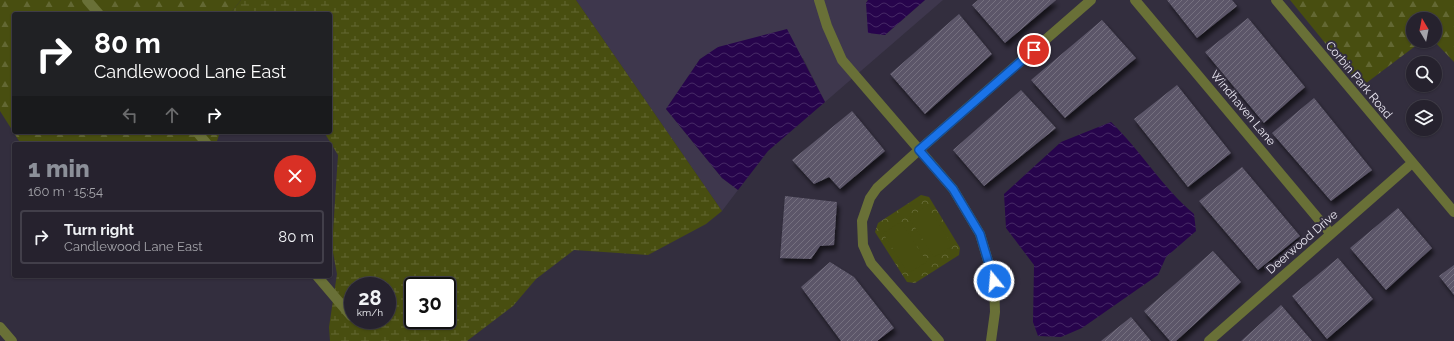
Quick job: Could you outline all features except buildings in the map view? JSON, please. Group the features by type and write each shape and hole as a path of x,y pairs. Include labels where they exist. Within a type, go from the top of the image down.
{"street":[{"path":"87,0 97,12"},
{"path":"819,0 827,26 842,60 953,189 980,234 994,281 995,312 991,341"},
{"path":"939,341 871,263 863,245 862,221 870,198 877,188 919,150 1091,0"},
{"name":"Windhaven Lane","path":"1135,0 1331,234"},
{"name":"Corbin Park Road","path":"1276,0 1412,164 1454,212"},
{"path":"199,134 205,142"},
{"name":"Deerwood Drive","path":"1209,341 1412,164"},
{"path":"319,278 344,308"},
{"path":"0,327 12,341"}],"shaded area":[{"path":"576,0 868,0 866,3 885,35 925,0 943,0 825,102 803,58 700,59 666,109 722,178 738,190 722,211"}],"green space":[{"path":"0,0 241,0 232,12 12,12 12,130 0,111"},
{"path":"241,0 576,0 722,211 706,224 648,255 574,250 536,279 513,306 467,341 330,341 329,327 337,274 332,247 338,155 332,145 332,142 330,142 325,134 332,134 332,12 232,12"},
{"path":"1290,0 1454,0 1454,62 1441,48 1442,48 1442,12 1406,12 1406,48 1413,48 1361,87"},
{"path":"15,134 219,134 217,142 20,142"},
{"path":"921,195 929,197 960,248 959,255 915,283 907,282 875,232 878,223"},
{"path":"927,206 953,246 934,257 909,218"},
{"path":"901,222 927,262 908,273 883,233"}],"water":[{"path":"868,0 925,0 885,35 868,33 866,3"},
{"path":"787,29 825,102 768,151 738,190 722,178 666,109 700,59 718,47"},
{"path":"1111,122 1162,181 1194,214 1196,231 1166,257 1158,275 1082,328 1061,337 1038,336 1033,322 1034,265 1006,228 1004,194 1061,142"}],"route":[{"path":"994,281 980,234 953,189 919,150 1034,50"}]}
